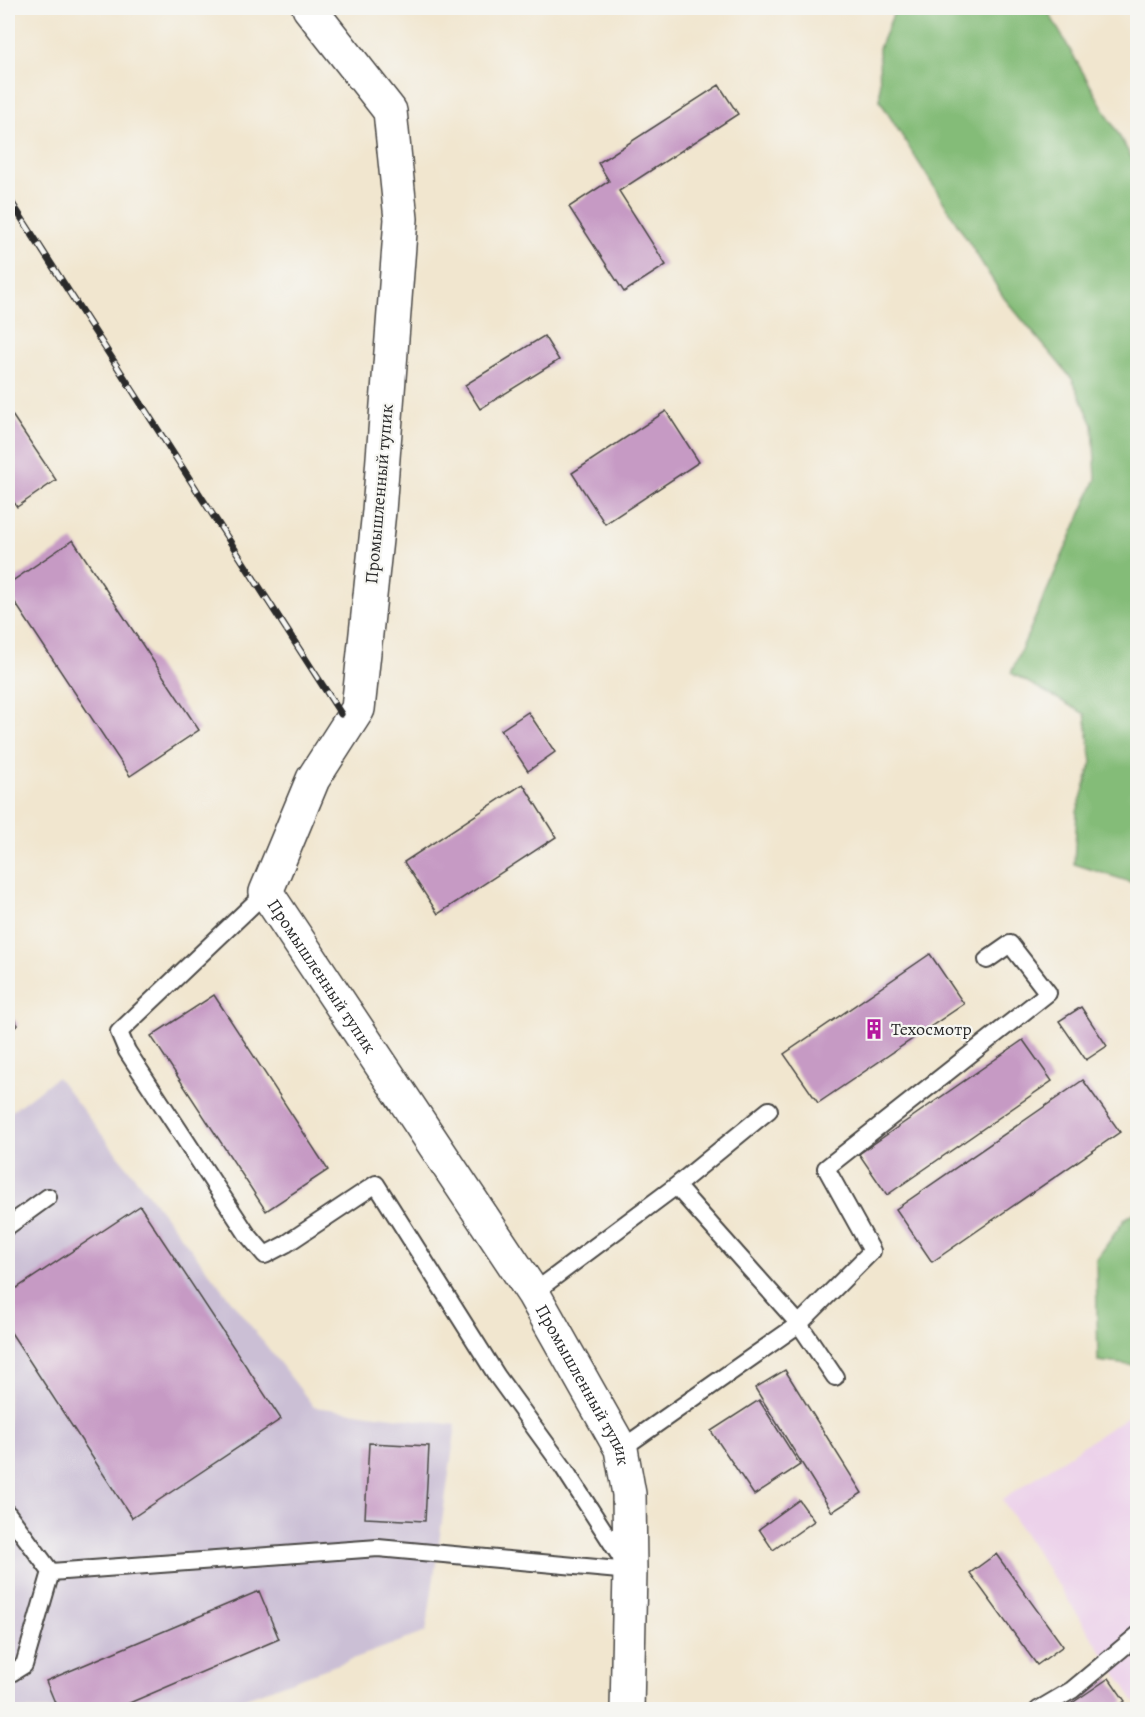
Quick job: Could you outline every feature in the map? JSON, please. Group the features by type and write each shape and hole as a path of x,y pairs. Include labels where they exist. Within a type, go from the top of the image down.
{"street":[{"name":"Промышленный тупик","path":"309,8 390,111 401,219 379,511 358,710 313,778 266,892 533,1293 621,1449 629,1494 627,1710"}],"lane":[{"path":"266,892 119,1032 127,1051 247,1234 265,1256 376,1184 496,1376 563,1467 630,1571"},
{"path":"621,1449 799,1324 872,1251 826,1168 1048,993 1010,944 987,960"},
{"path":"533,1293 676,1186 769,1110"},
{"path":"676,1186 799,1324 835,1377"},
{"path":"8,1226 48,1197"},
{"path":"8,1514 51,1572"},
{"path":"51,1572 378,1548 630,1571"},
{"path":"8,1675 24,1665 51,1572"},
{"path":"1038,1710 1072,1690 1137,1635"}],"shaded area":[{"path":"57,1077 314,1407 456,1425 426,1632 216,1709 8,1710 8,1114"},
{"path":"1137,1410 1137,1700 1135,1702 1002,1500"}],"green space":[{"path":"896,8 1046,8 1137,167 1137,884 1074,864 1077,812 1092,762 1085,714 1011,673 1096,479 1093,425 1072,379 1004,298 880,101 879,48"},
{"path":"1137,1210 1137,1366 1098,1361 1096,1260 1125,1219"}],"building":[{"path":"719,85 738,114 619,191 666,265 624,292 569,207 609,181 598,163"},
{"path":"544,336 559,360 480,409 465,385"},
{"path":"8,409 56,480 17,507 8,493"},
{"path":"666,411 699,462 605,524 572,473"},
{"path":"73,540 199,730 130,776 8,592 8,584"},
{"path":"528,712 555,752 528,771 501,730"},
{"path":"523,784 556,837 438,914 404,862"},
{"name":"Техосмотр","path":"930,954 964,1004 818,1103 784,1054"},
{"path":"214,995 328,1170 266,1211 151,1036"},
{"path":"1081,1007 1107,1046 1086,1060 1059,1021"},
{"path":"8,1010 18,1025 8,1032"},
{"path":"1023,1040 1052,1081 887,1195 859,1154"},
{"path":"1083,1080 1120,1132 932,1262 896,1209"},
{"path":"140,1206 281,1419 132,1518 8,1328 8,1294"},
{"path":"785,1370 862,1493 832,1512 755,1388"},
{"path":"759,1400 800,1465 754,1495 711,1431"},
{"path":"369,1443 429,1446 425,1521 365,1518"},
{"path":"799,1500 814,1521 773,1550 759,1529"},
{"path":"996,1554 1063,1646 1037,1665 970,1573"},
{"path":"259,1591 279,1639 113,1710 58,1710 46,1681"},
{"path":"1109,1678 1125,1701 1113,1710 1062,1710"}],"railway":[{"path":"8,197 341,714"}],"place":[{"name":"Техосмотр","path":"874,1029"}]}
